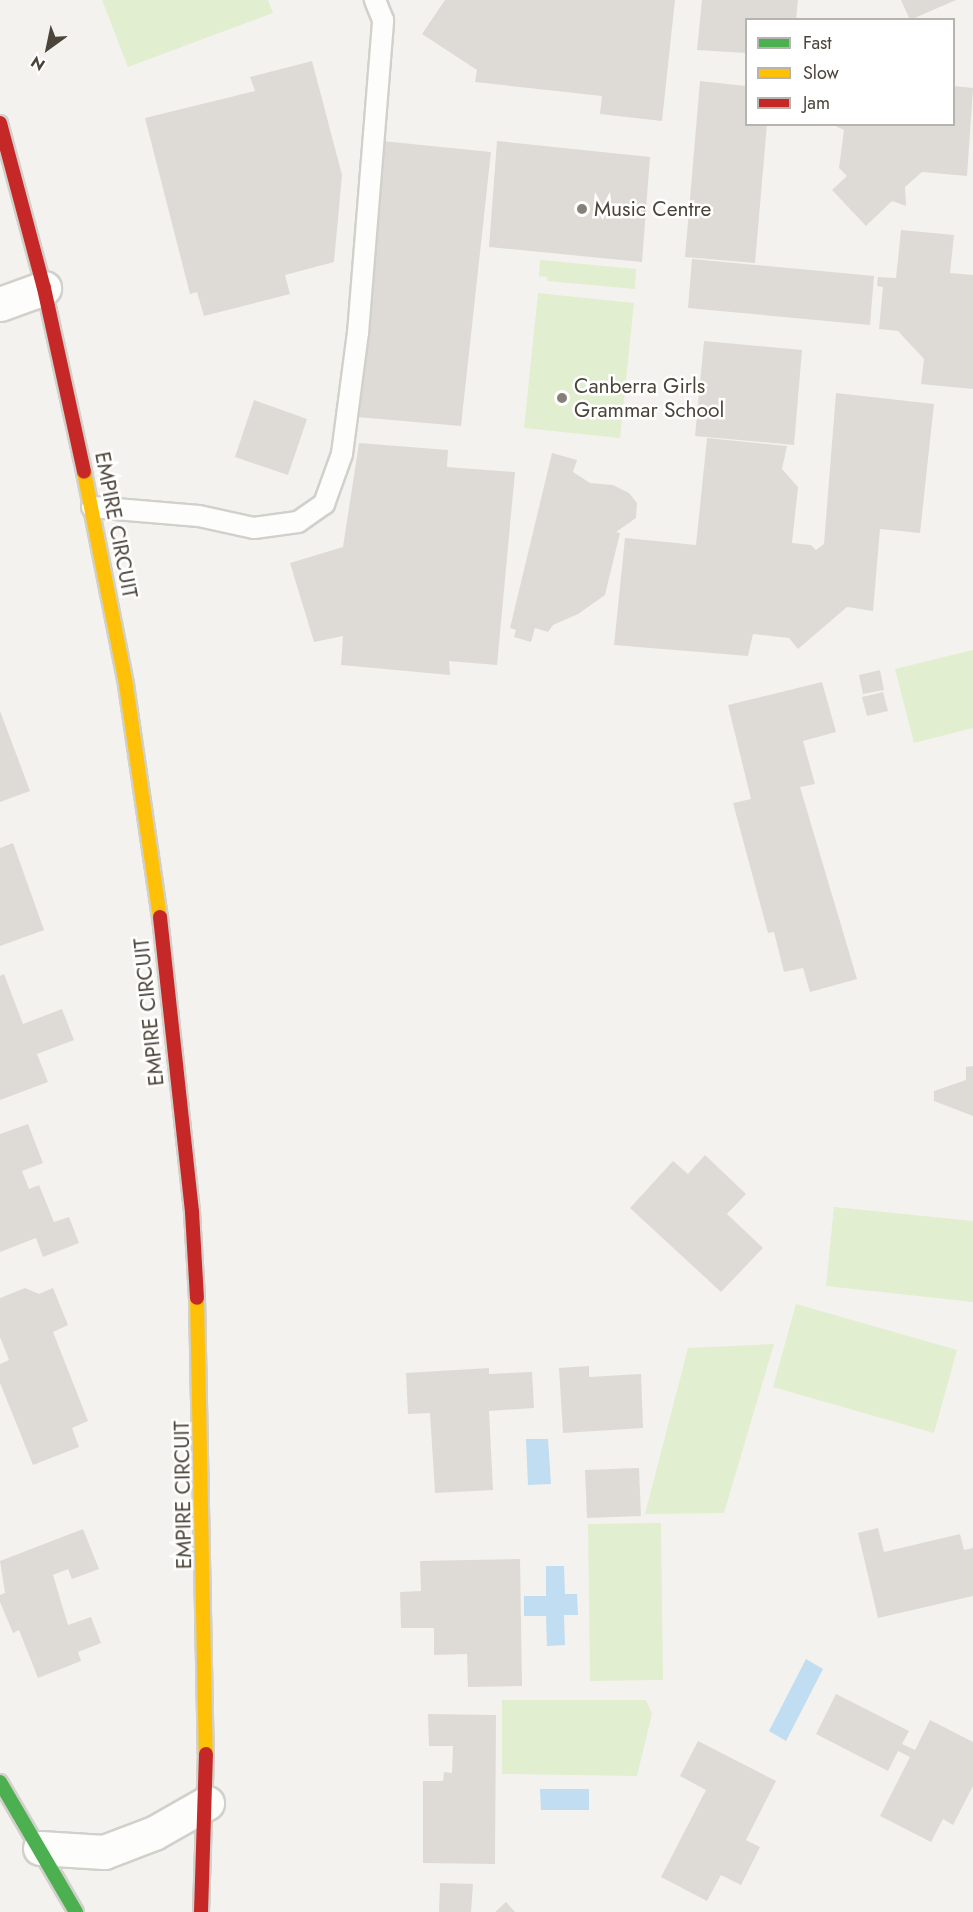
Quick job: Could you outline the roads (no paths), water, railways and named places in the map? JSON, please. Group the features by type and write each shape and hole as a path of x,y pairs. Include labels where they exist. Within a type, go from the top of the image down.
{"street":[{"name":"EMPIRE CIRCUIT","path":"0,123 44,288 92,507 126,685 159,910 192,1212 201,1381 207,1803 201,1912"},
{"path":"0,304 44,288"},
{"path":"0,1782 76,1912"},
{"path":"40,1848 104,1852 154,1833 207,1803"}],"lane":[{"path":"92,507 199,516 254,528 298,522 324,504 342,454 358,333 383,20 375,0"}],"water":[{"path":"526,1439 548,1439 551,1484 528,1485"},
{"path":"546,1566 564,1566 565,1594 577,1594 578,1615 564,1615 565,1645 547,1646 546,1616 524,1616 524,1596 546,1596"},
{"path":"806,1659 823,1669 786,1741 769,1731"},
{"path":"540,1789 589,1789 589,1810 541,1810"}],"place":[{"name":"Music Centre","path":"582,209"},
{"name":"Canberra Girls Grammar School","path":"562,398"}]}
